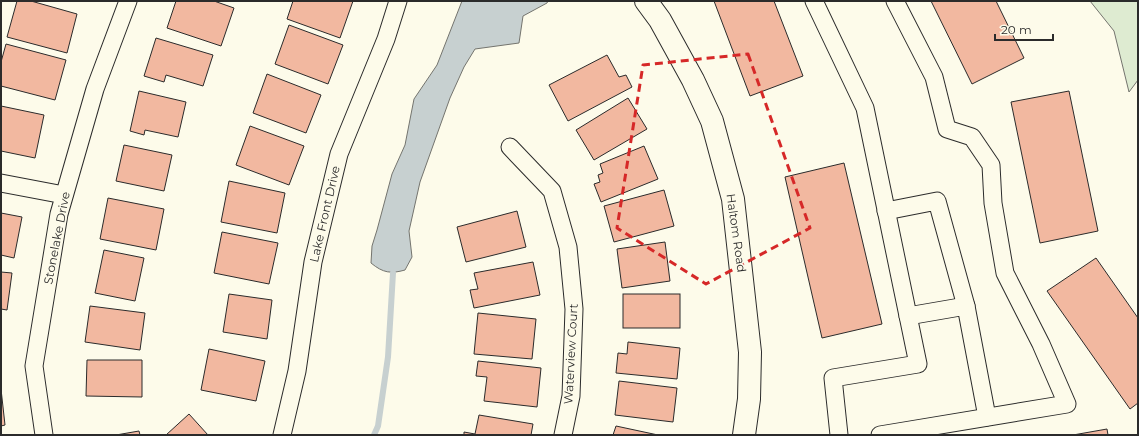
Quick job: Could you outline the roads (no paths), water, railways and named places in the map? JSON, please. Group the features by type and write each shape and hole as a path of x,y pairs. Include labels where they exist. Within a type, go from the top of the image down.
{"main road":[{"name":"Haltom Road","path":"646,1 660,20 693,80 712,120 733,199 750,352 749,398 744,435"}],"street":[{"name":"Stonelake Drive","path":"44,435 34,366 59,214 95,89 128,1"},
{"name":"Lake Front Drive","path":"282,435 297,371 313,262 339,154 386,39 398,1"},
{"path":"814,1 865,108 918,364 832,378 839,435"},
{"path":"880,435 1067,404 1042,344 1005,273 993,203 991,165 972,137 947,129 934,77 895,1"},
{"name":"Waterview Court","path":"510,147 552,191 568,247 574,309 571,396 563,435"},
{"path":"1,183 64,195"},
{"path":"886,211 937,201 966,306 987,417"},
{"path":"908,316 966,306"}],"waterway":[{"path":"374,435 378,426 388,357 393,273"}]}
